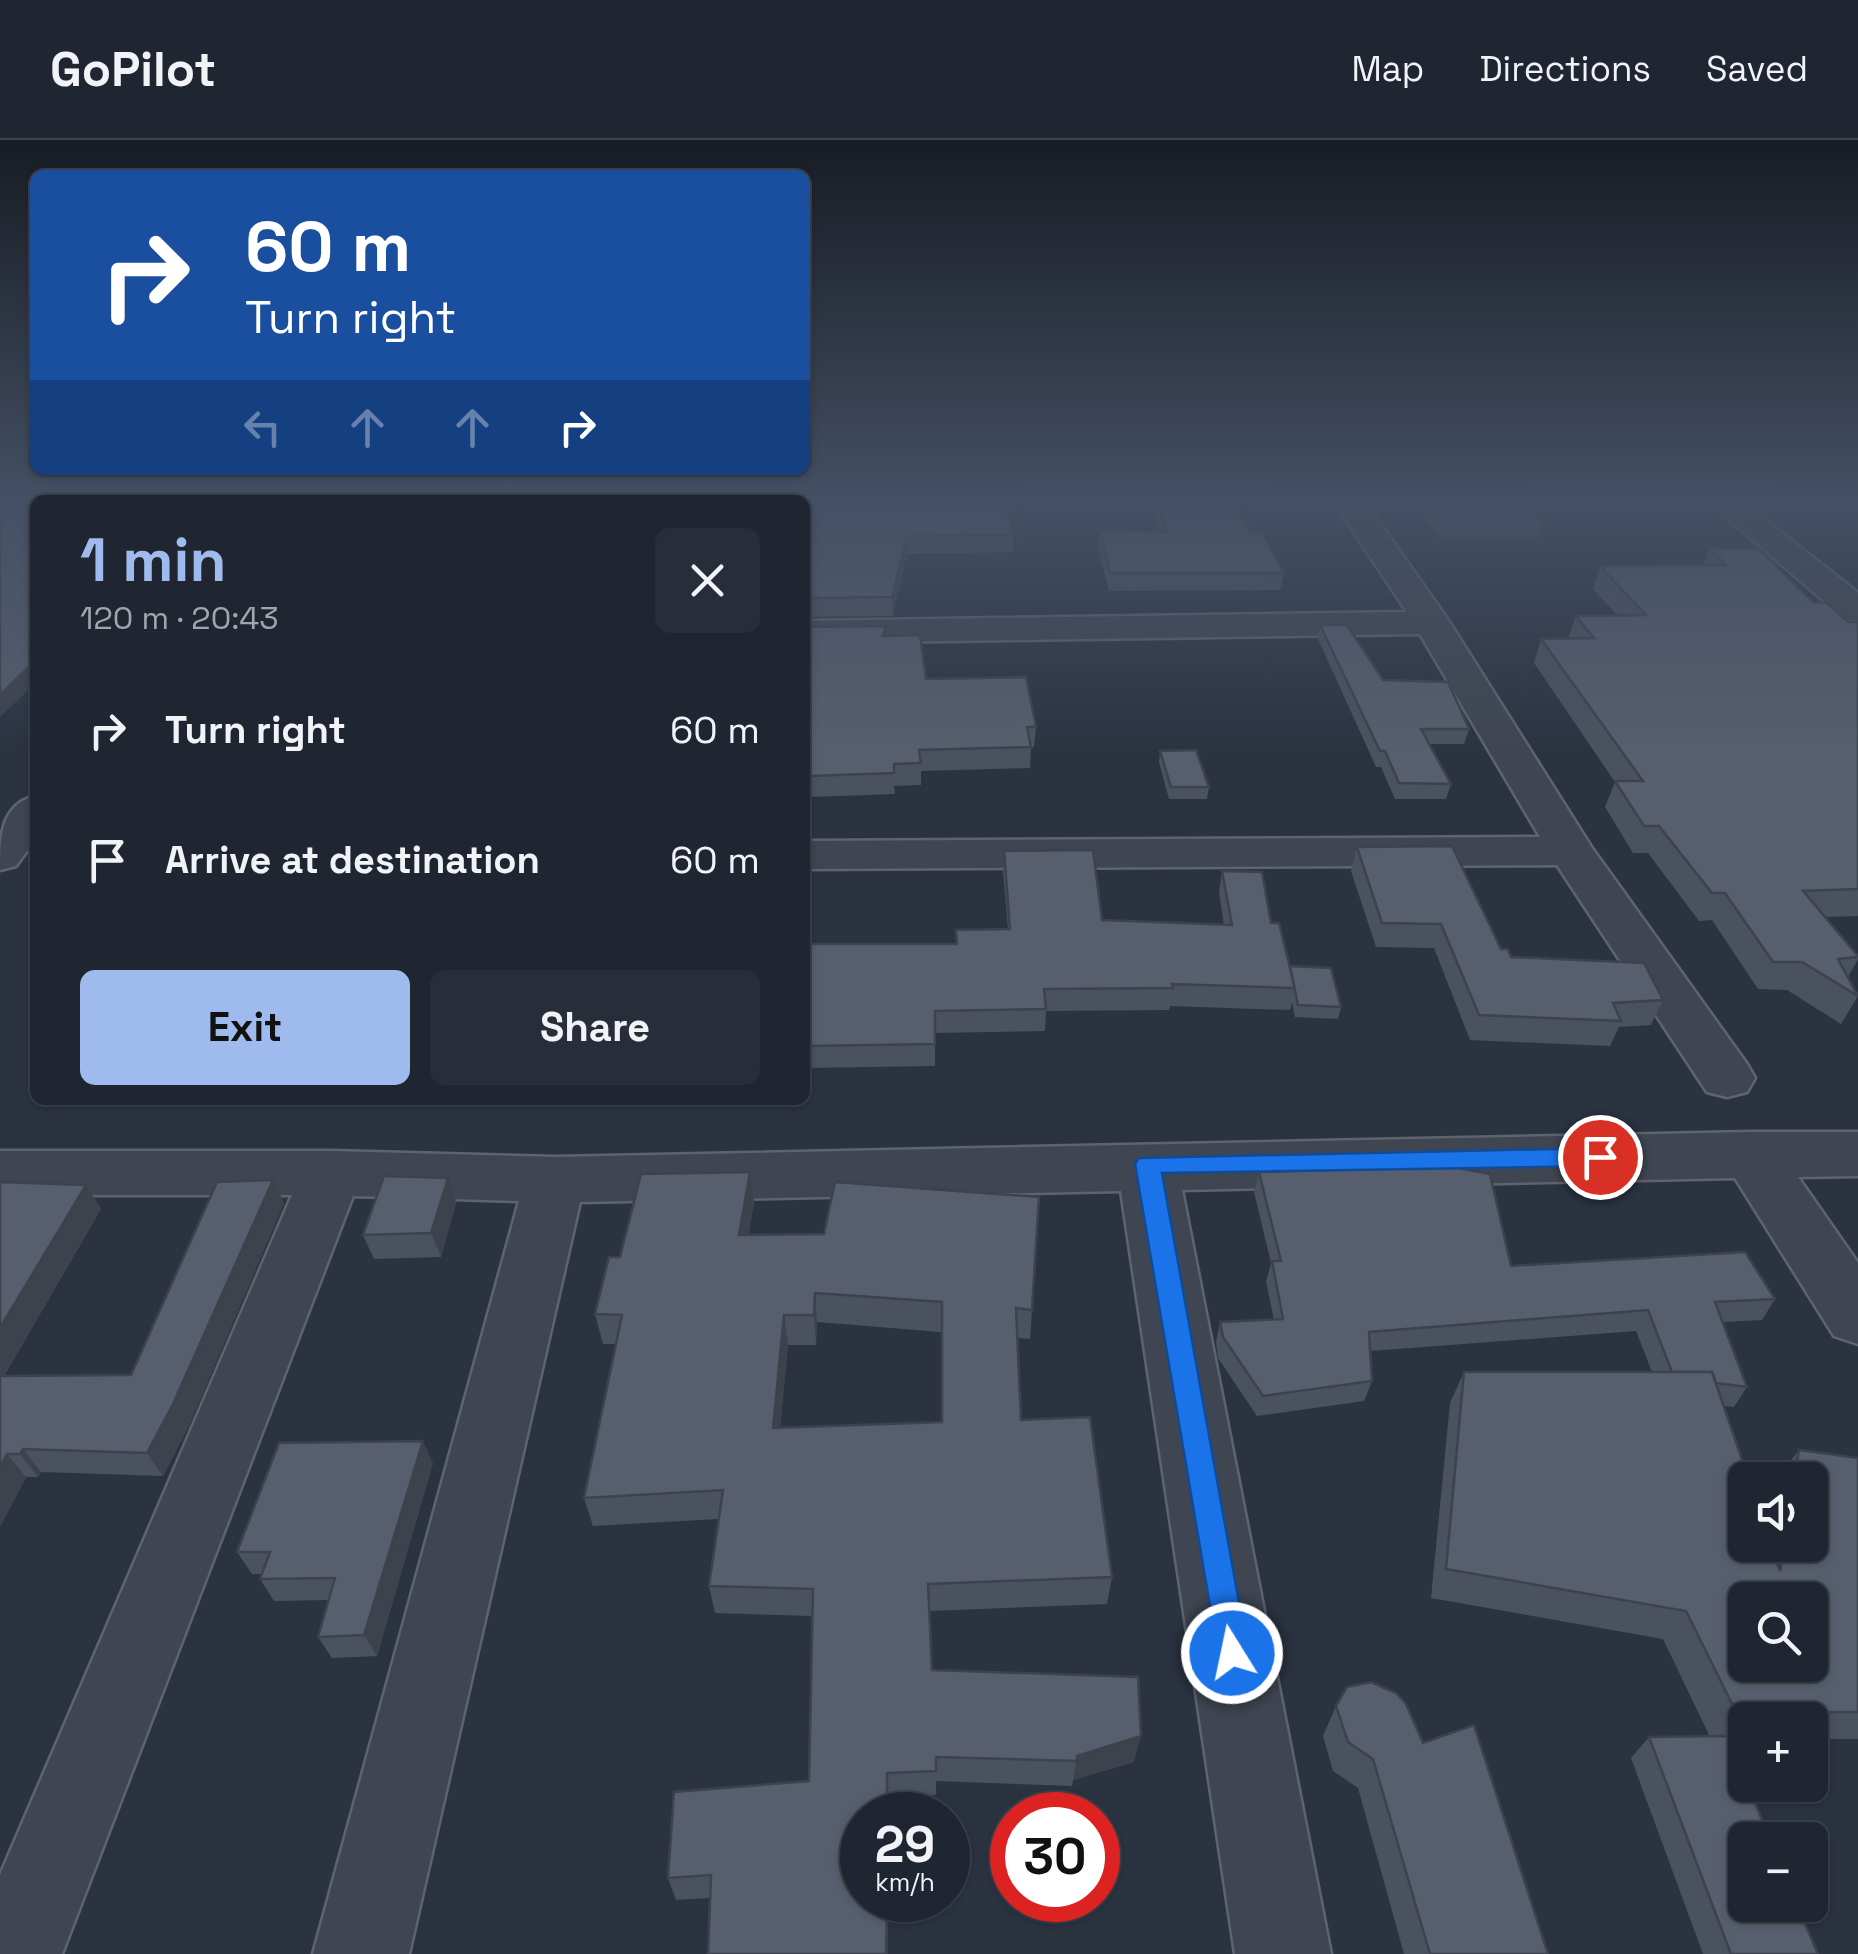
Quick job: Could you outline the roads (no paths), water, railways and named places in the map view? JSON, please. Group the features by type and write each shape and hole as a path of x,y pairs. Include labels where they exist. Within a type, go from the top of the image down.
{"street":[{"path":"1405,584 1571,850 1727,1078"},
{"path":"1825,584 1858,610"},
{"path":"810,632 1432,623"},
{"path":"0,858 30,815"},
{"path":"810,855 1571,850"},
{"path":"0,858 30,859"},
{"path":"1751,1154 1858,1317"},
{"path":"0,1173 332,1174 555,1180 1148,1164 1858,1154"},
{"path":"1148,1164 1284,1954"},
{"path":"14,1954 332,1174"},
{"path":"361,1954 555,1180"}]}
